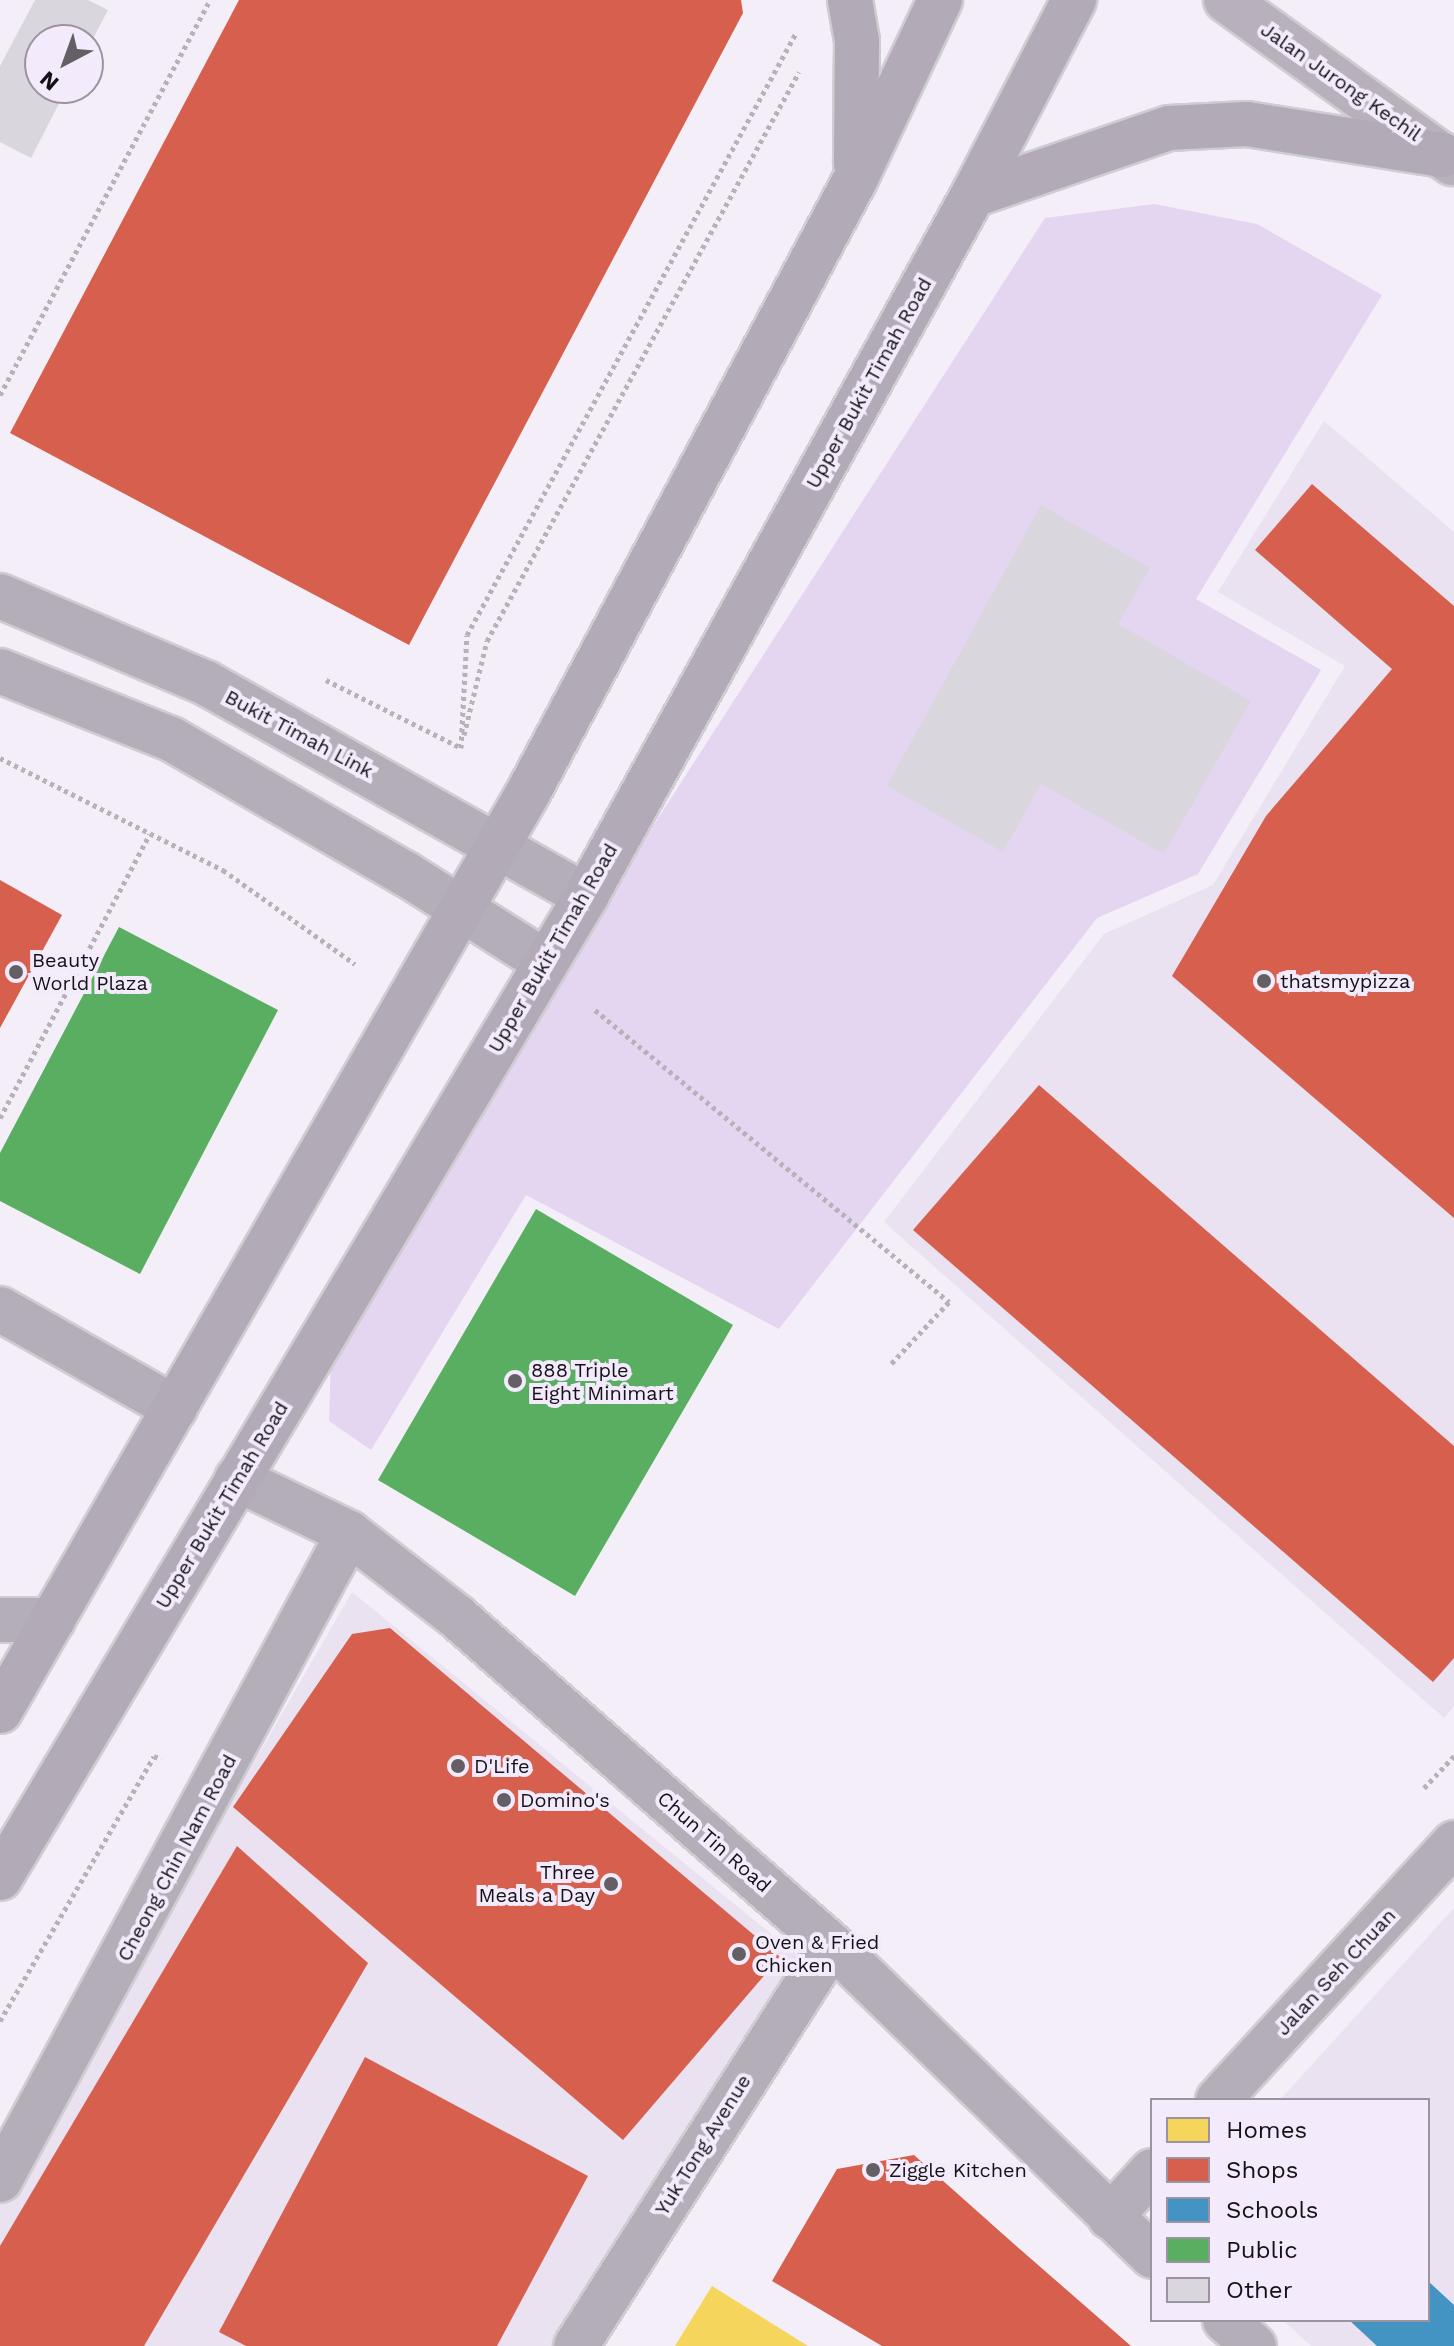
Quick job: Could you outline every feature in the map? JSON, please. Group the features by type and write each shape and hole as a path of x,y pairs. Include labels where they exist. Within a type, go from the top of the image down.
{"highway":[{"path":"850,0 857,41 856,178"},
{"path":"0,1711 499,846 856,178 940,0"},
{"name":"Upper Bukit Timah Road","path":"0,1878 586,896 973,195 1074,0"},
{"path":"973,195 1169,128 1247,124 1449,160"}],"main road":[{"name":"Jalan Jurong Kechil","path":"1226,0 1449,160"}],"street":[{"name":"Bukit Timah Link","path":"0,596 206,683 586,896"},
{"path":"0,671 171,739 545,962"},
{"path":"0,1309 175,1408"},
{"name":"Chun Tin Road","path":"237,1479 349,1533 456,1616 831,1945 1150,2254"},
{"name":"Cheong Chin Nam Road","path":"0,2180 349,1533"},
{"path":"0,1620 53,1620"},
{"name":"Jalan Seh Chuan","path":"1220,2098 1454,1843"},
{"name":"Yuk Tong Avenue","path":"576,2346 831,1945"},
{"path":"1110,2217 1150,2173"},
{"path":"1227,2322 1254,2346"}],"path":[{"path":"0,395 210,0"},
{"path":"798,42 798,29 467,635 461,748 487,641 799,70 799,56"},
{"path":"0,758 223,870 355,964"},
{"path":"0,1118 150,834"},
{"path":"595,1010 949,1302 891,1364"},
{"path":"1424,1788 1454,1756"}],"shaded area":[{"path":"1154,204 1257,224 1382,295 1196,599 1321,670 1198,874 1097,918 779,1329 526,1195 371,1450 329,1421 332,1324 1045,218"},
{"path":"1324,421 1454,532 1454,1706 1444,1718 884,1222 1104,934 1213,885 1345,666 1218,592"},
{"path":"352,1592 825,1978 605,2346 0,2346 0,2204"},
{"path":"1454,1908 1454,2346 1311,2346 1285,2322 1430,2322 1430,2098 1282,2098"}],"building: Homes":[{"path":"712,2286 808,2346 675,2346"}],"building: Shops":[{"path":"239,0 741,0 743,13 409,645 10,433"},
{"path":"1312,484 1454,606 1454,1218 1172,976 1266,816 1392,669 1255,550"},
{"name":"Beauty World Plaza","path":"0,880 62,915 0,1028"},
{"path":"1039,1085 1454,1446 1454,1658 1433,1682 913,1230"},
{"path":"390,1628 780,1957 623,2140 233,1807 352,1634"},
{"path":"237,1846 368,1963 144,2346 0,2346 0,2246"},
{"path":"365,2057 588,2176 497,2346 246,2346 219,2332"},
{"path":"914,2155 1131,2346 882,2346 772,2281 837,2169"}],"building: Schools":[{"path":"1430,2283 1454,2305 1454,2346 1377,2346 1351,2322 1430,2322"}],"building: Public":[{"path":"119,927 278,1010 140,1274 0,1201 0,1153"},
{"path":"536,1209 733,1325 575,1596 378,1480"}],"building: Other":[{"path":"35,0 88,0 108,10 101,24 24,24 24,104 59,104 31,158 0,142 0,66"},
{"path":"1041,505 1150,568 1118,624 1251,701 1164,854 1041,784 1003,852 887,786"}],"place":[{"name":"Beauty World Plaza","path":"16,972"},
{"name":"thatsmypizza","path":"1264,981"},
{"name":"888 Triple Eight Minimart","path":"515,1381"},
{"name":"D'Life","path":"458,1766"},
{"name":"Domino's","path":"504,1800"},
{"name":"Three Meals a Day","path":"611,1884"},
{"name":"Oven & Fried Chicken","path":"739,1954"},
{"name":"Ziggle Kitchen","path":"873,2170"}]}
